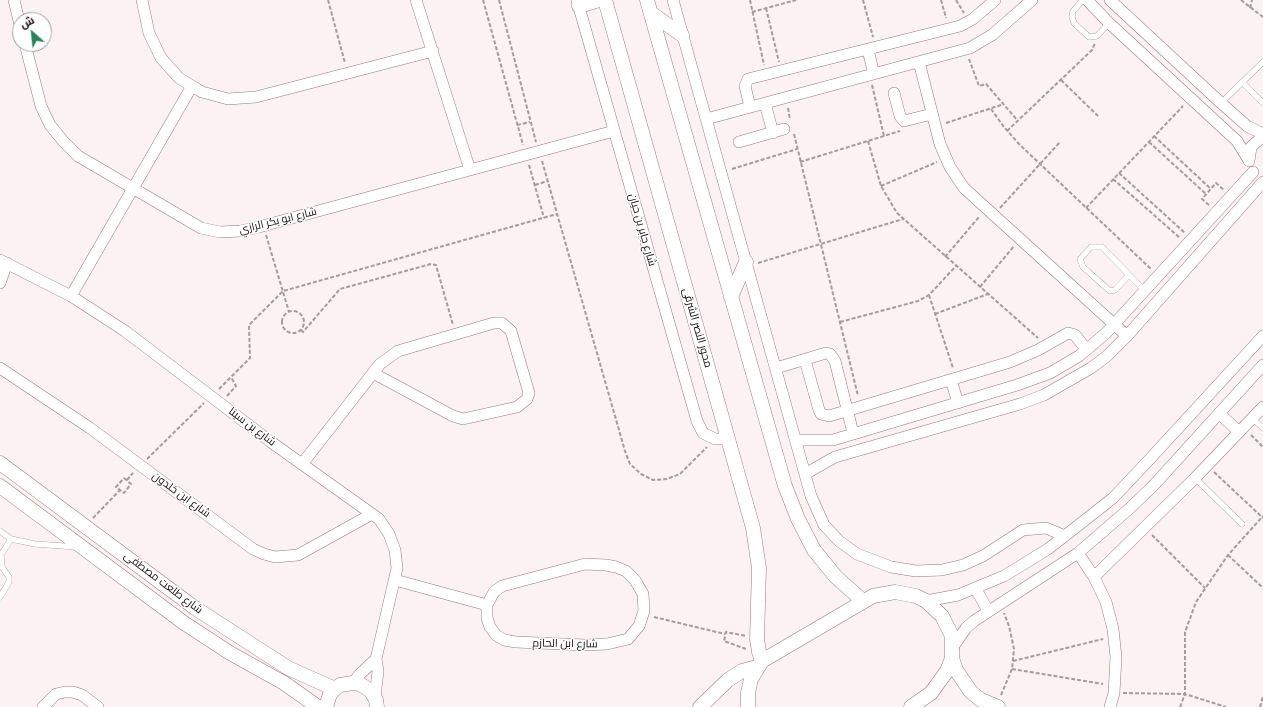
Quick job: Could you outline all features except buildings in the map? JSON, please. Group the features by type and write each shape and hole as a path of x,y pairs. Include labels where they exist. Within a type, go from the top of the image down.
{"street":[{"path":"14,0 17,12"},
{"path":"142,0 149,33 161,58 179,78 202,92 228,98 256,97 433,51"},
{"path":"416,0 470,170"},
{"path":"578,3 600,0"},
{"name":"محور النصر الشرقى","path":"605,0 721,439 753,528 758,562 759,655"},
{"path":"673,0 814,506 831,533 857,554 890,567 916,571 952,568 983,556 1017,533 1031,528 1046,528 1065,536"},
{"path":"750,107 745,82 748,80 950,30 969,21 995,0"},
{"path":"706,119 965,50 992,35 1032,0"},
{"path":"805,474 835,457 1020,404 1044,395 1091,368 1107,356 1127,336 1263,181 1253,172 1248,159 1237,141 1109,23 1087,0"},
{"path":"1110,0 1221,103 1248,126 1263,135 1251,147 1248,159"},
{"name":"شارع جابر بن حيان","path":"578,3 692,407 703,433 721,439"},
{"path":"649,6 682,35"},
{"path":"649,6 785,486 798,520 814,550 836,577 863,601"},
{"path":"872,49 872,75"},
{"name":"شارع ابو بكر الرازي","path":"26,52 41,106 50,125 63,142 78,156 201,228 220,232 240,231 264,226 614,131"},
{"path":"919,62 935,126 946,159 964,188 1127,336"},
{"path":"71,296 192,86"},
{"path":"894,93 900,116 904,121 932,114"},
{"path":"766,103 772,133"},
{"path":"739,142 784,129"},
{"path":"796,440 827,440 854,433 1018,385 1050,373 1086,349 1114,324 1253,172"},
{"path":"0,283 3,262"},
{"name":"شارع بن سينا","path":"3,262 71,296 125,331 302,464 379,519 389,534 395,550 397,568 376,659 378,671 378,703"},
{"path":"731,297 747,264"},
{"path":"302,464 373,373 384,360 398,351 498,322 509,328 529,393 522,404 517,407 475,417 458,418 373,373"},
{"path":"806,360 821,414 829,416 954,380 1010,362 1047,345 1064,335 1072,333 1086,349"},
{"path":"926,601 958,595 976,589 1004,576 1048,549 1065,536 1118,492 1263,336"},
{"path":"776,368 826,353 834,357 854,433"},
{"path":"911,707 932,693 940,683 966,628 988,611 1078,553 1144,494 1263,365"},
{"name":"شارع ابن خلدون","path":"0,368 90,428 253,549 264,554 275,557 298,555 372,514"},
{"path":"954,380 958,403"},
{"path":"1094,577 1195,478 1263,407"},
{"path":"1219,413 1241,430"},
{"name":"شارع طلعت مصطفى","path":"0,463 195,608 288,668 335,689"},
{"name":"شارع طلعت مصطفى","path":"0,486 184,623 230,653 284,683 318,707"},
{"path":"1078,553 1094,577 1106,602 1114,636 1116,657 1114,689 1110,707"},
{"name":"شارع ابن الحازم","path":"585,564 606,565 626,571 635,580 643,594 643,614 639,626 628,639 607,644 585,645 516,642 504,640 496,635 490,627 487,618 487,605 494,592 510,582 585,564"},
{"path":"395,580 487,605"},
{"path":"976,589 988,611"},
{"path":"700,707 728,680 742,672 759,655 863,601 883,593 895,592 916,596 935,608 948,626 956,670 971,692 995,706"},
{"path":"748,707 748,693 759,655"},
{"path":"353,682 376,659"},
{"path":"326,707 330,694 335,689 340,685 353,682 366,687 378,703"},
{"path":"43,707 56,694 74,692 82,695 98,707"}],"lane":[{"path":"1083,0 1073,11 1072,20 1090,37 1096,37 1109,23"},
{"path":"1221,103 1263,62"},
{"path":"1242,82 1263,103"},
{"path":"1129,275 1115,290 1110,291 1083,267 1080,259 1088,249 1098,246 1102,247 1144,290"},
{"path":"1252,418 1263,428"},
{"path":"1195,478 1242,524"},
{"path":"0,531 11,539 35,544 58,547 82,547"},
{"path":"0,597 9,582 8,577 2,567 1,555 11,539"}],"path":[{"path":"328,0 347,73"},
{"path":"483,0 544,218"},
{"path":"499,0 530,122 630,464 640,474 653,480 667,479 680,474 721,439"},
{"path":"750,0 766,75"},
{"path":"752,12 796,0"},
{"path":"863,0 872,49"},
{"path":"941,0 950,30"},
{"path":"956,0 969,21"},
{"path":"1241,0 1263,17"},
{"path":"1250,8 1252,0"},
{"path":"766,8 781,72"},
{"path":"1007,131 1092,50 1096,37"},
{"path":"965,50 979,86 986,84 1018,121"},
{"path":"872,75 884,136"},
{"path":"1060,80 1098,116"},
{"path":"785,98 861,407"},
{"path":"1086,208 1190,99"},
{"path":"935,126 1004,104"},
{"path":"991,109 1007,131 1158,276"},
{"path":"518,125 530,122"},
{"path":"800,162 905,130"},
{"path":"1154,136 1211,189"},
{"path":"868,141 881,186 888,201 903,219 1047,345"},
{"path":"945,257 1040,164 1060,142"},
{"path":"1149,142 1206,194"},
{"path":"721,172 797,149"},
{"path":"881,186 946,159"},
{"path":"1119,174 1189,242"},
{"path":"1114,179 1189,242"},
{"path":"535,185 548,181"},
{"path":"1216,211 1202,199 1216,183 1230,196"},
{"path":"127,480 140,465 250,358 249,325 283,291 557,214"},
{"path":"747,264 821,244 903,219"},
{"path":"264,226 289,312"},
{"path":"980,287 1020,238"},
{"path":"301,330 304,322 303,318 297,312 289,312 283,318 283,326 289,332 297,332 301,330 303,332 340,289 433,264 436,265 456,334"},
{"path":"840,322 918,301 929,295 956,266"},
{"path":"935,314 988,294"},
{"path":"929,295 954,380"},
{"path":"221,404 236,386 231,377"},
{"path":"1241,430 1263,447"},
{"path":"1180,707 1184,694 1186,632 1192,612 1205,588 1228,555 1263,517 1207,465"},
{"path":"123,478 127,480 131,484 124,493 116,486 123,478"},
{"path":"86,526 120,490"},
{"path":"1145,528 1205,588"},
{"path":"1228,555 1263,588"},
{"path":"995,706 1012,669 1013,661 1012,637 1009,626 998,605"},
{"path":"643,614 725,634 726,632 759,655"},
{"path":"725,634 724,642 759,655"},
{"path":"1013,661 1114,636"},
{"path":"1012,669 1114,689 1184,694 1226,707"},
{"path":"1260,707 1263,696"}]}
